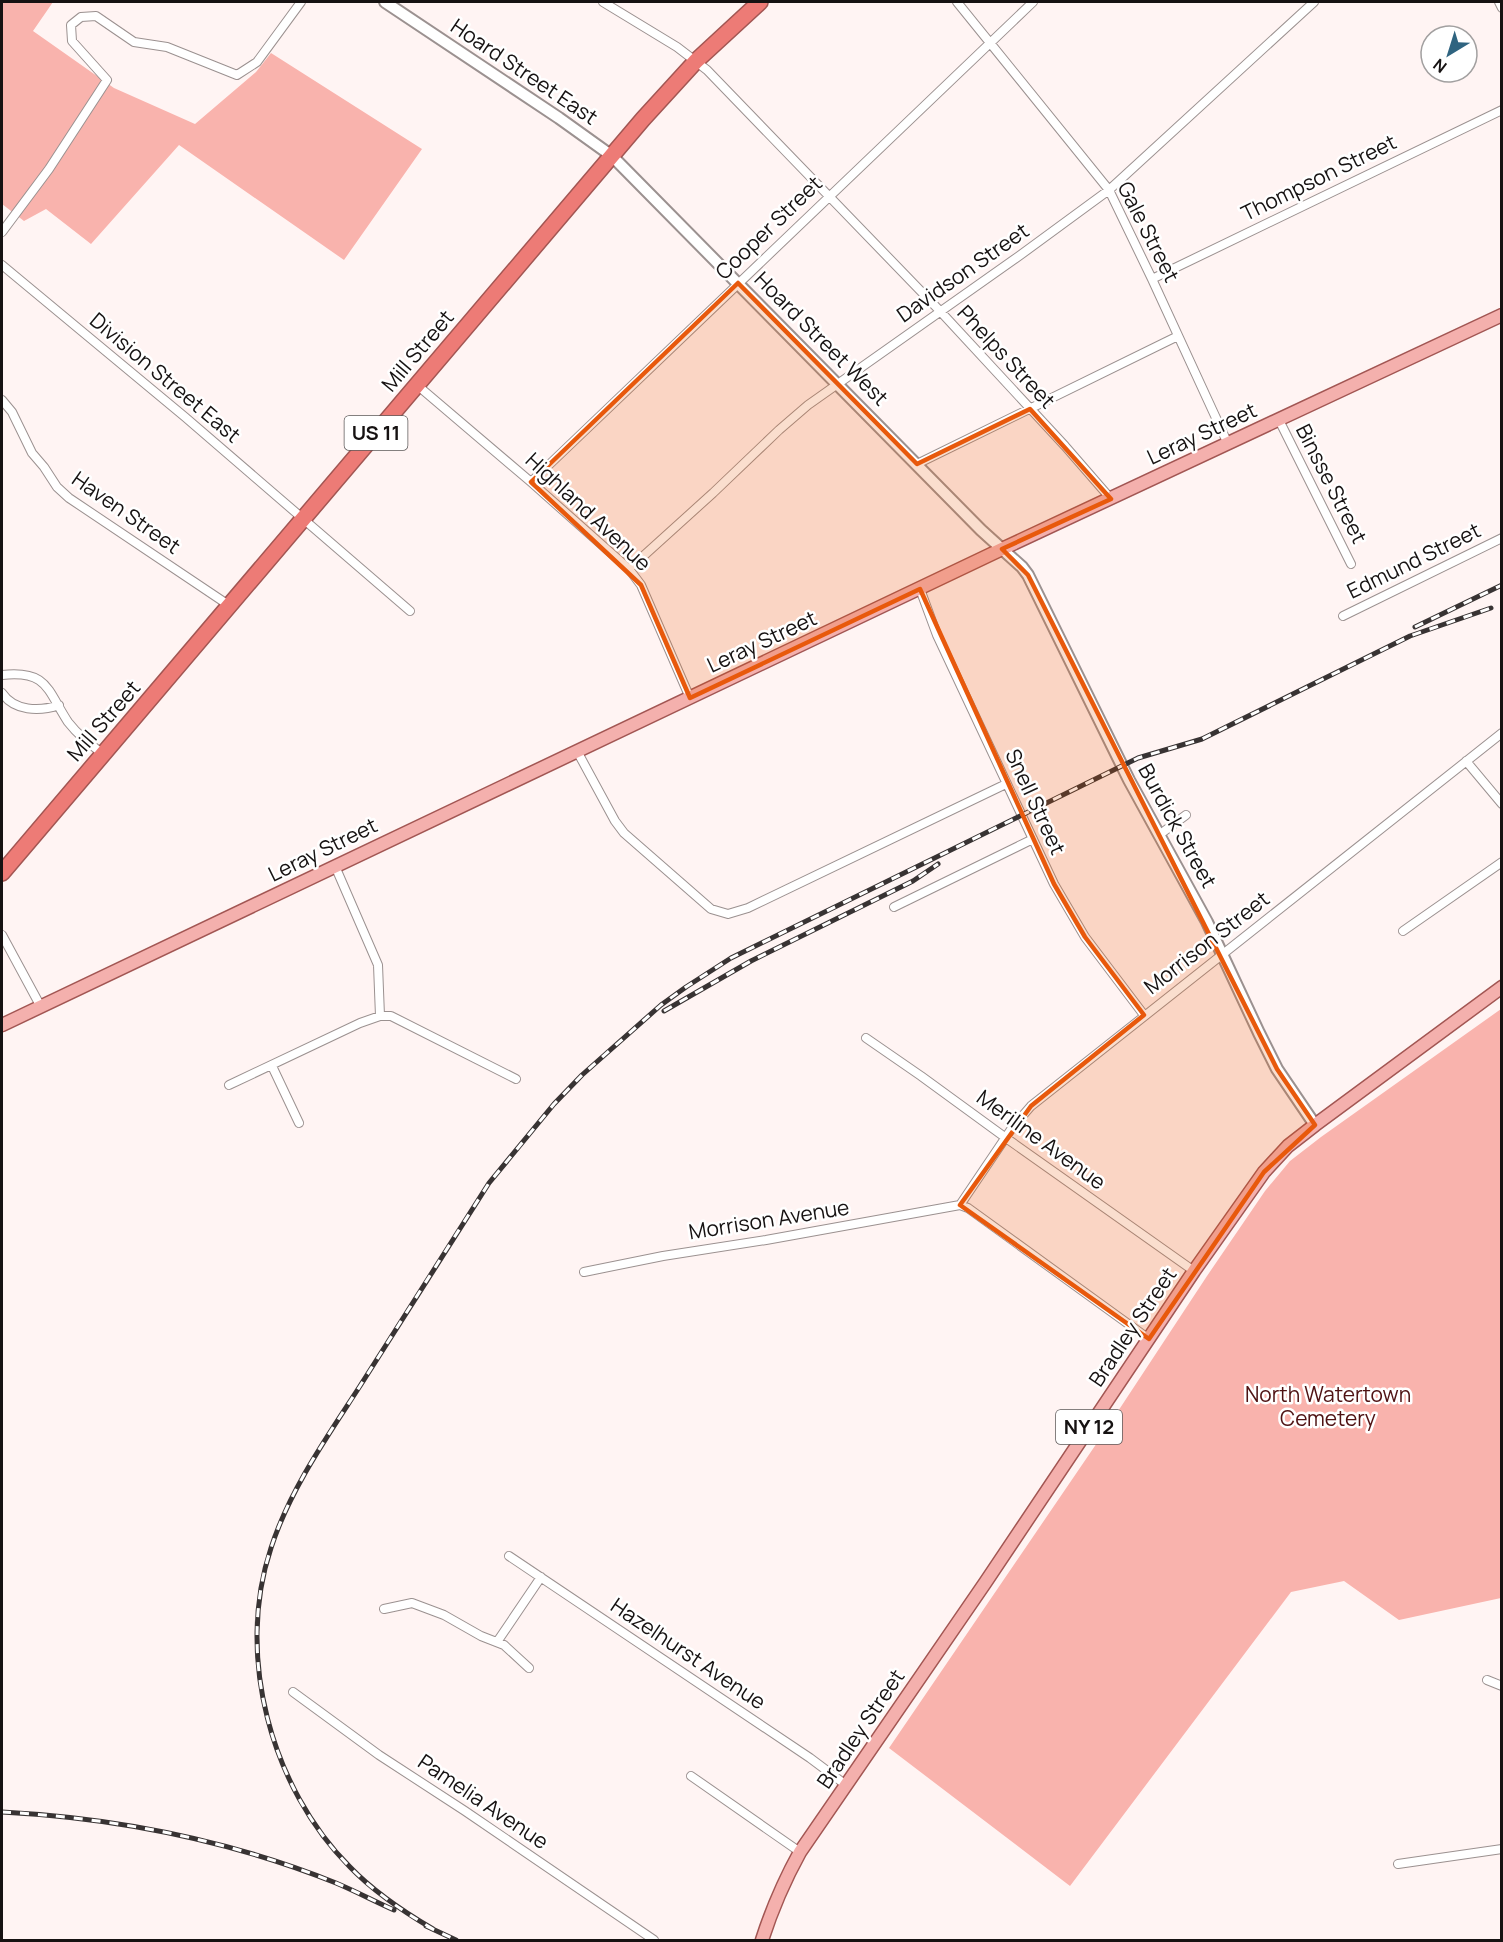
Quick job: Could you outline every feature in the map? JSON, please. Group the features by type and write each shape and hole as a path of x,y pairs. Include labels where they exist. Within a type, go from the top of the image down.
{"highway":[{"name":"Mill Street","path":"2,873 643,119 696,62 759,2"}],"main road":[{"name":"Leray Street","path":"2,1025 1002,549 1502,315"},
{"name":"Bradley Street","path":"762,1941 773,1906 800,1852 1194,1271 1264,1172 1288,1146 1315,1125 1502,987"}],"street":[{"path":"2,232 49,169 107,80 72,41 72,25 81,16 96,16 134,42 167,47 237,75 257,62 301,2"},
{"name":"Hoard Street East","path":"385,2 612,156"},
{"name":"Phelps Street","path":"603,2 677,47 696,62 940,311 1111,498"},
{"name":"Gale Street","path":"957,2 1109,190 1228,444"},
{"name":"Cooper Street","path":"531,482 1033,2"},
{"name":"Davidson Street","path":"629,569 778,430 808,405 1109,190 1314,2"},
{"path":"1499,2 1502,8"},
{"name":"Thompson Street","path":"1152,279 1502,110"},
{"name":"Hoard Street West","path":"612,156 1002,549"},
{"name":"Division Street East","path":"2,265 185,417 410,611"},
{"path":"917,464 1178,336"},
{"name":"Highland Avenue","path":"417,385 629,569 641,585 690,698"},
{"name":"Haven Street","path":"2,400 12,411 32,453 57,487 69,498 230,606"},
{"name":"Binsse Street","path":"1279,420 1351,564"},
{"name":"Edmund Street","path":"1342,616 1502,538"},
{"name":"Burdick Street","path":"1002,549 1028,575 1122,766 1223,954 1258,1033 1277,1069 1315,1125"},
{"name":"Snell Street","path":"920,589 937,634 1054,884 1085,937 1144,1015"},
{"path":"2,675 25,674 41,681 51,691 69,722 81,737 103,754"},
{"path":"2,693 14,705 25,708 50,709 59,705"},
{"name":"Morrison Street","path":"960,1205 1031,1106 1502,733"},
{"path":"577,751 615,821 624,833 711,909 728,914 748,908 1006,784"},
{"path":"1466,761 1502,804"},
{"path":"1159,835 1186,815"},
{"path":"894,907 1033,839"},
{"path":"1403,931 1502,862"},
{"path":"335,866 378,965 380,1016"},
{"path":"2,935 41,1007"},
{"path":"229,1085 360,1023 380,1016 391,1016 516,1079"},
{"name":"Meriline Avenue","path":"866,1038 1194,1271"},
{"path":"272,1066 299,1123"},
{"path":"960,1205 968,1208 1149,1339"},
{"name":"Morrison Avenue","path":"584,1272 663,1256 960,1205"},
{"name":"Hazelhurst Avenue","path":"508,1556 810,1758 846,1785"},
{"path":"497,1642 541,1577"},
{"path":"384,1609 412,1603 420,1605 497,1642 529,1668"},
{"path":"1487,1680 1502,1686"},
{"name":"Pamelia Avenue","path":"293,1692 379,1755 654,1941"},
{"path":"691,1776 800,1852"},
{"path":"1398,1864 1502,1849"}],"highlighted area":[{"path":"738,283 917,464 1030,409 1111,499 1002,549 1028,575 1277,1069 1315,1125 1264,1172 1149,1339 960,1205 1031,1106 1144,1015 1085,937 1054,884 920,589 690,698 641,585 531,482"}],"green space":[{"path":"2,2 53,2 33,31 114,88 195,124 256,72 271,53 422,149 344,260 179,145 91,244 46,209 24,221 2,204"},
{"name":"North Watertown Cemetery","path":"1501,1009 1501,1598 1399,1620 1344,1581 1291,1592 1070,1886 889,1748 1265,1191 1290,1161 1321,1137"}],"railway":[{"path":"1415,627 1502,585"},
{"path":"433,1929 390,1901 359,1876 322,1835 299,1799 281,1760 267,1718 259,1675 257,1632 261,1589 271,1548 288,1505 322,1444 489,1183 554,1104 582,1075 661,1005 731,958 1138,758 1202,739 1410,636 1491,608"},
{"path":"664,1011 751,961 913,881 938,864"},
{"path":"2,1812 130,1826 213,1843 296,1868 336,1883 394,1910"},
{"path":"426,1926 456,1940"}]}
